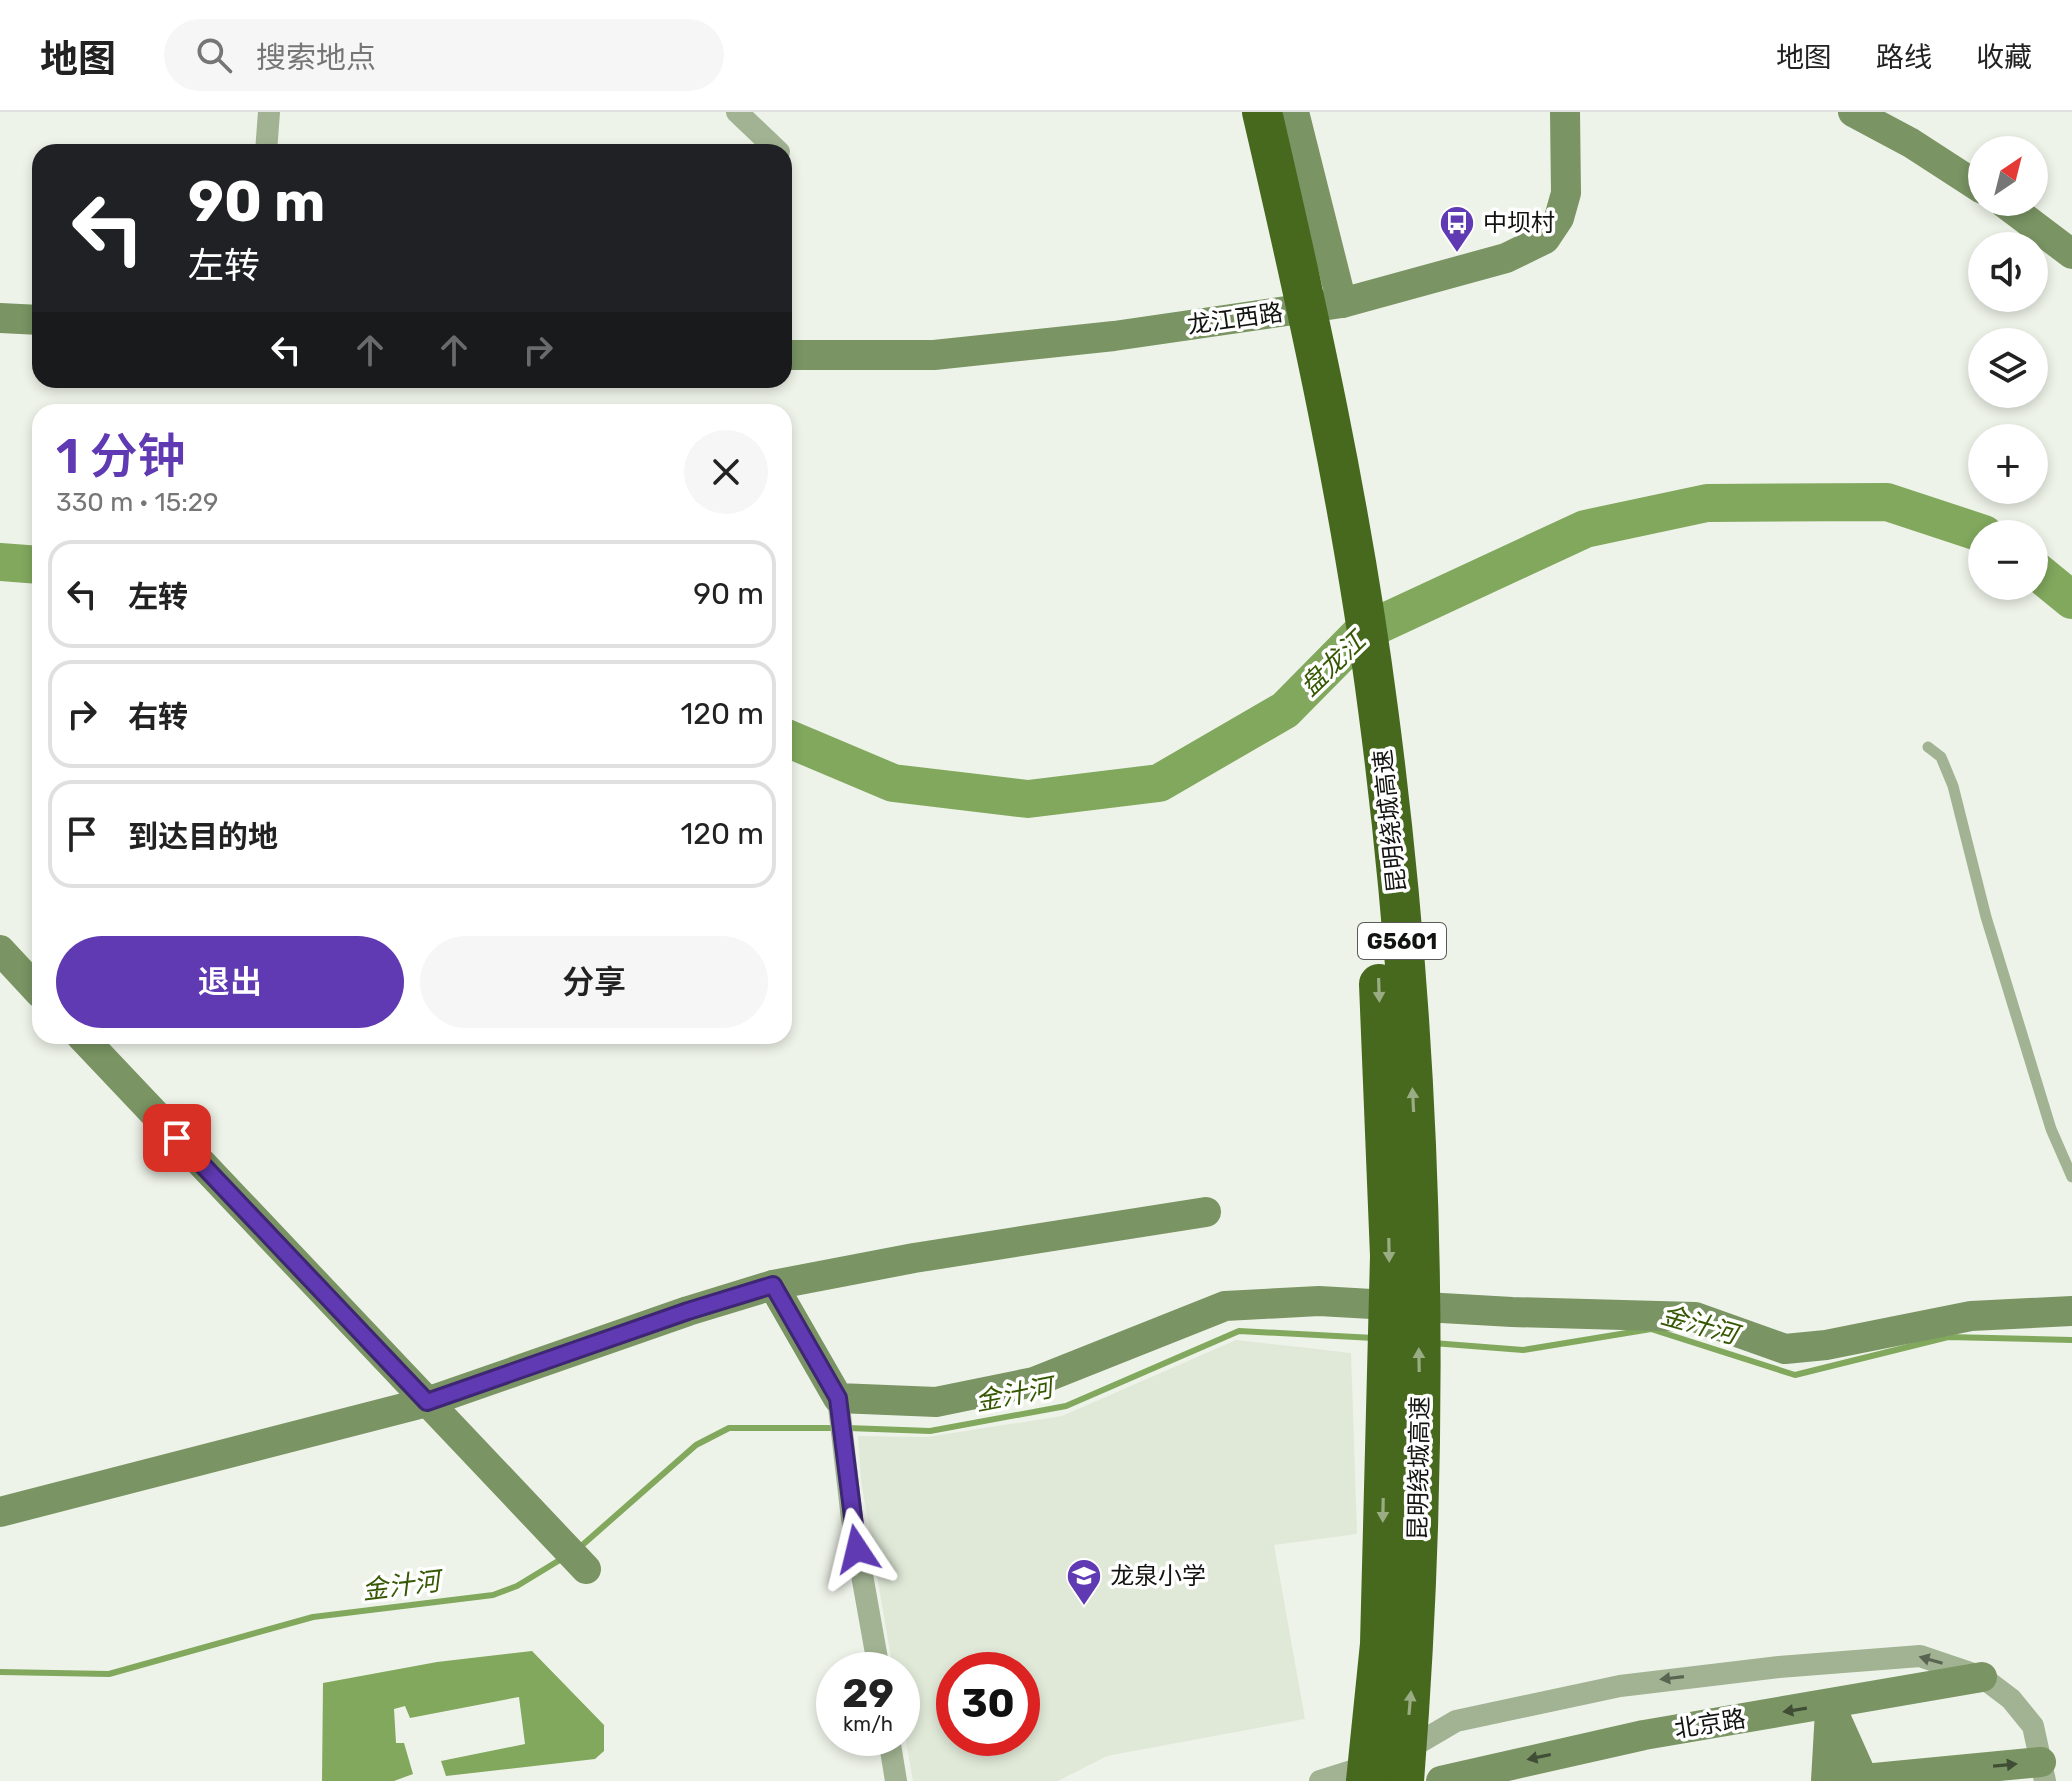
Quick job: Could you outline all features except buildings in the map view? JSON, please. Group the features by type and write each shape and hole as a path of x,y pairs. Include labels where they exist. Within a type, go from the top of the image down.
{"highway":[{"name":"昆明绕城高速","path":"1243,112 1257,157 1306,407 1353,698 1378,967 1390,1256 1380,1644 1366,1781"},
{"name":"昆明绕城高速","path":"1262,112 1299,269 1346,508 1378,709 1406,985 1416,1164 1420,1422 1417,1613 1404,1781"}],"street":[{"path":"267,144 269,112"},
{"path":"737,112 771,144"},
{"path":"1294,112 1342,303"},
{"name":"龙江西路","path":"792,355 934,355 1114,336 1342,303 1506,258 1545,239 1559,218 1566,193 1565,112"},
{"path":"1853,112 1911,143 1968,180"},
{"path":"2022,216 2072,254"},
{"path":"0,318 32,320"},
{"path":"0,950 32,984"},
{"path":"89,1044 586,1569"},
{"path":"0,1512 427,1402 688,1311 773,1285 914,1258 1206,1212"},
{"path":"773,1285 838,1398 845,1438 843,1461 876,1652"},
{"path":"838,1398 936,1402 1034,1382 1225,1306 1319,1301 1695,1317 1785,1349 1826,1345 1971,1316 2072,1311"},
{"path":"1320,1781 1393,1758 1456,1721 1646,1681 1920,1656 1982,1677 2011,1699 2033,1726 2043,1771 1857,1780 1830,1705"},
{"name":"北京路","path":"1441,1781 1644,1735 1982,1677"},
{"path":"1826,1781 1830,1705"},
{"path":"892,1756 896,1781"}],"lane":[{"path":"1928,747 1941,757 1953,786 1990,932 2051,1129 2072,1177"}],"shaded area":[{"name":"龙泉小学","path":"1236,1340 1351,1353 1357,1534 1274,1545 1305,1719 1107,1756 1058,1781 913,1781 908,1756 920,1756 920,1652 890,1652 861,1480 858,1436 927,1437 1062,1416"},
{"path":"532,1651 604,1725 604,1751 595,1759 446,1776 441,1761 525,1744 519,1697 410,1718 405,1706 394,1709 396,1743 404,1743 413,1774 394,1781 322,1781 323,1683 437,1662"}],"waterway":[{"name":"盘龙江","path":"792,740 893,783 1028,799 1159,783 1285,710 1361,633 1585,529 1707,503 1887,502 1968,529"},
{"name":"盘龙江","path":"0,562 32,564"},
{"name":"盘龙江","path":"2048,580 2072,600"},
{"name":"金汁河","path":"1433,1343 1523,1350 1651,1329 1795,1375 1948,1337 2072,1340"},
{"name":"金汁河","path":"848,1428 930,1431 1066,1406 1239,1331 1374,1338"},
{"name":"金汁河","path":"579,1548 696,1445 729,1428 836,1428"},
{"name":"金汁河","path":"0,1672 109,1674 313,1617 493,1595 517,1586 563,1558"}],"place":[{"name":"中坝村","path":"1457,254"},
{"name":"龙泉小学","path":"1084,1607"}],"route":[{"path":"177,1138 427,1402 688,1311 773,1285 838,1398 845,1438 843,1461 857,1549"}]}
